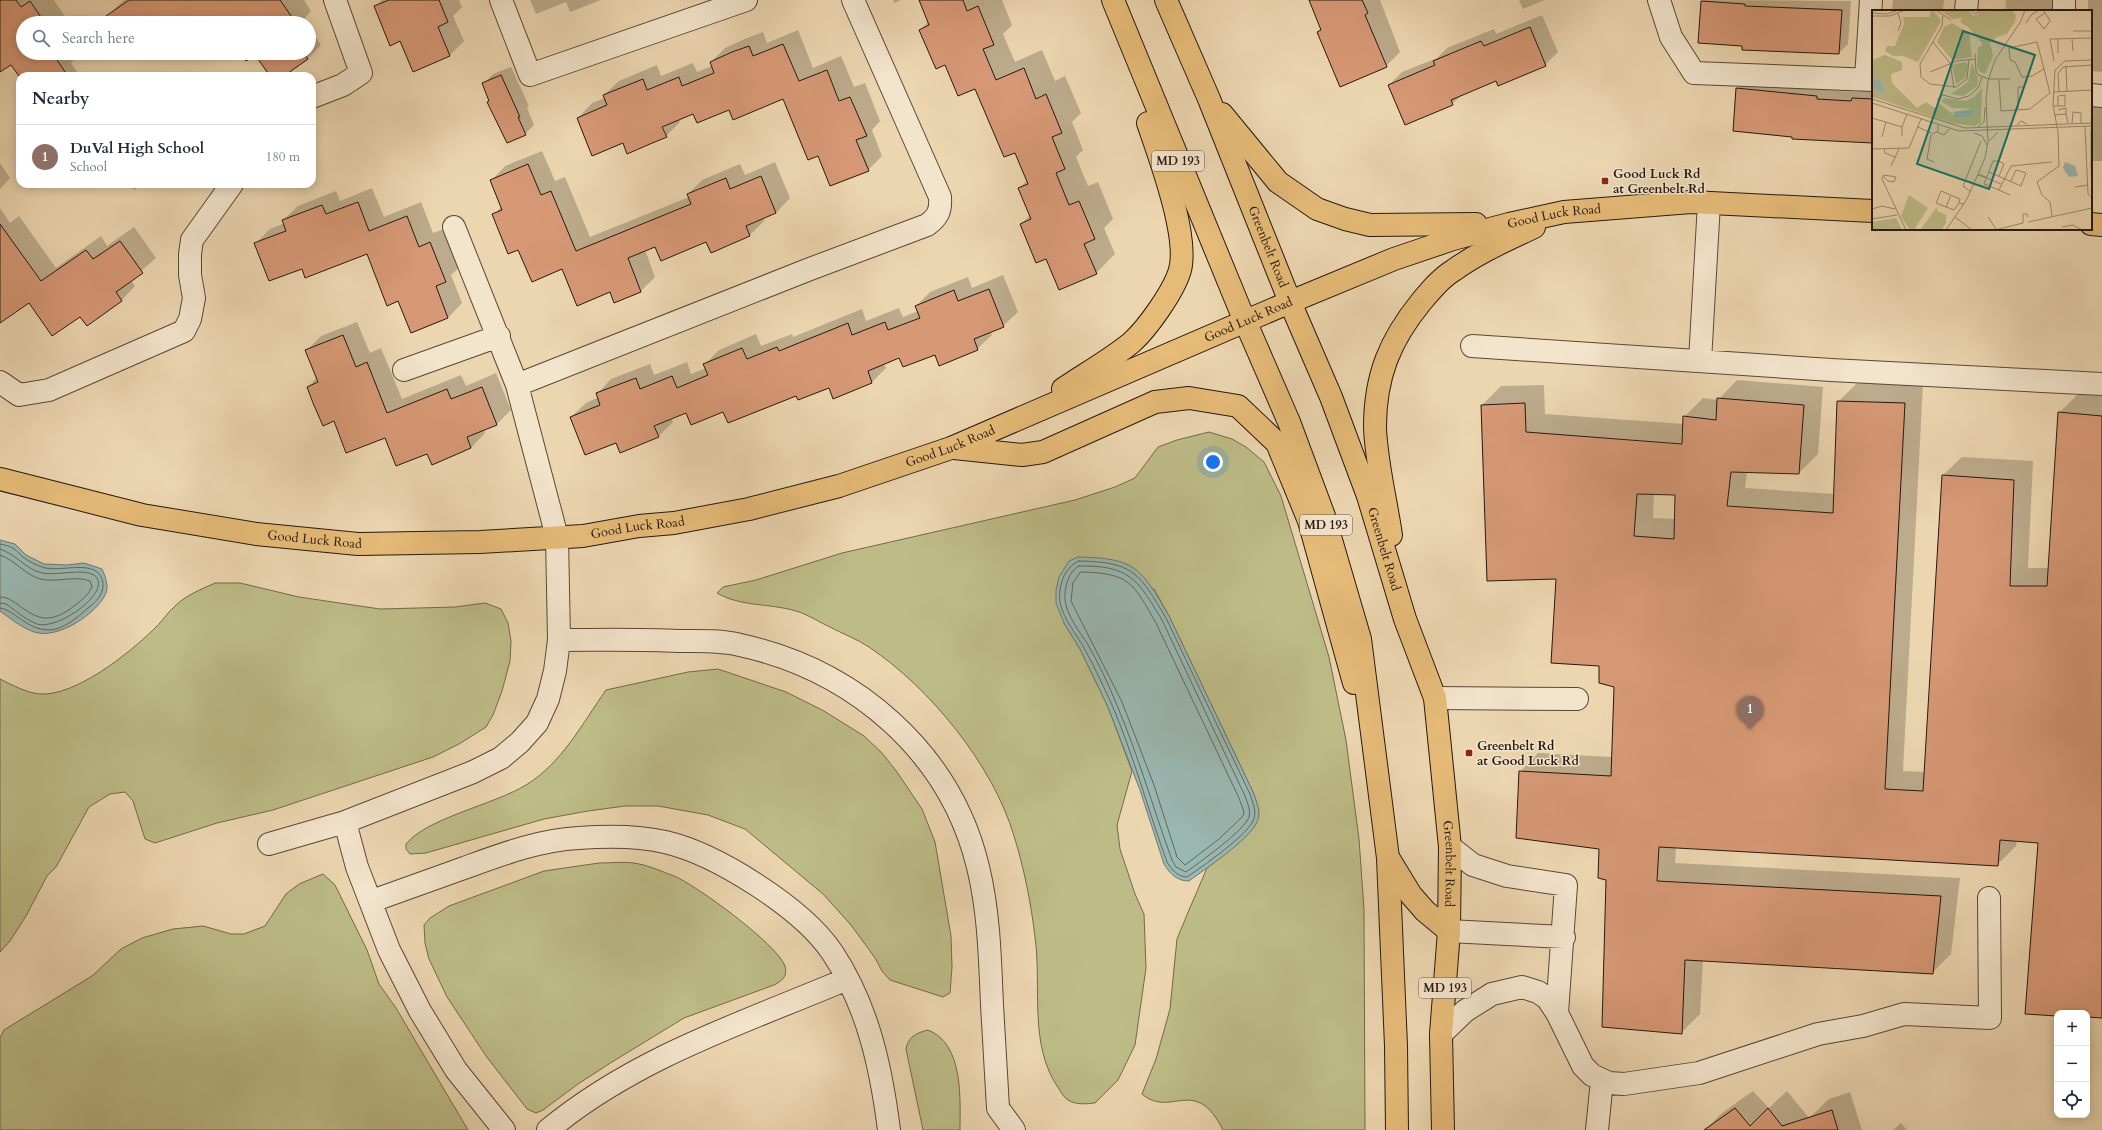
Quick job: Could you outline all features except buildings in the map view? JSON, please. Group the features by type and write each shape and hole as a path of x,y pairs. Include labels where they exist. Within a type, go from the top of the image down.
{"main road":[{"path":"1026,416 1131,342 1162,306 1180,270 1181,241 1168,182 1109,0"},
{"name":"MD 193","path":"1113,0 1245,322 1289,422 1324,516 1360,639 1374,739 1388,858 1397,1130"},
{"name":"Greenbelt Road","path":"1166,0 1209,99 1290,302 1331,397 1368,496 1404,619 1435,698 1450,847 1449,931 1441,1034 1443,1130"},
{"path":"1209,99 1278,182 1317,209 1345,219 1370,225 1510,224"},
{"name":"Good Luck Road","path":"0,479 142,515 256,534 358,544 480,542 557,537 674,523 749,510 839,486 951,448 1290,302 1394,259 1453,239 1510,224 1564,212 1678,203 1709,203 1872,211"},
{"path":"1404,619 1375,428 1376,402 1381,376 1390,349 1401,327 1431,290 1452,271 1474,256 1564,212"},
{"path":"2092,224 2102,225"},
{"path":"951,448 1022,455 1043,452 1155,402 1190,398 1238,406 1277,443 1309,521 1358,695 1374,739"},
{"path":"1388,858 1411,895 1425,911 1449,931"}],"lane":[{"path":"316,95 343,85 361,73 335,0"},
{"path":"501,0 530,75 746,0"},
{"path":"517,385 810,269 927,225 936,219 941,210 940,198 853,0"},
{"path":"1659,0 1671,37 1694,74 1870,80 1871,0"},
{"path":"1966,10 1967,0"},
{"path":"2092,95 2102,96"},
{"path":"3,392 19,395 49,390 184,331 190,319 194,298 190,275 192,240 229,188"},
{"path":"1700,361 1709,203"},
{"path":"269,844 345,822 474,772 501,758 520,742 537,723 548,699 555,671 559,640 557,537 517,385 499,336 454,227"},
{"path":"404,370 499,336"},
{"path":"1472,346 1831,370 2102,384"},
{"path":"559,640 636,639 721,642 740,645 780,656 832,678 868,701 895,724 928,762 947,792 962,819 978,866 989,931 998,1108 1014,1130"},
{"path":"1435,698 1577,699"},
{"path":"345,822 357,867 372,902 389,950 420,1011 456,1070 504,1130"},
{"path":"372,902 527,847 577,838 621,838 665,842 710,859 751,881 784,905 814,932 832,952 847,979 872,1038 889,1130"},
{"path":"1450,847 1473,865 1507,876 1566,885 1564,937 1557,1012"},
{"path":"1441,1034 1465,1010 1476,1003 1503,990 1522,987 1538,992 1547,998 1557,1012 1583,1066 1592,1075 1609,1083 1624,1084 1700,1073 1818,1034 1863,1026 1904,1014 1990,1018 1989,898"},
{"path":"1449,931 1564,937"},
{"path":"548,1130 568,1114 621,1080 671,1052 740,1021 847,979"},
{"path":"1597,1130 1602,1080"}],"shaded area":[{"path":"1209,432 1232,439 1246,447 1264,462 1281,496 1329,657 1346,740 1359,839 1364,909 1365,1130 1223,1130 1213,1113 1203,1104 1183,1100 1163,1102 1153,1100 1142,1094 1156,1059 1170,1009 1177,939 1207,868 1228,851 1259,811 1253,792 1169,616 1154,589 1064,623 1080,649 1108,707 1132,771 1117,825 1120,849 1135,894 1144,914 1146,968 1135,1045 1118,1080 1095,1103 1085,1104 1071,1102 1064,1096 1049,1072 1043,1054 1038,1015 1037,956 1024,873 1018,848 1004,809 991,782 975,756 936,706 892,664 869,647 800,612 736,601 717,593 723,587 756,580 842,553 1075,500 1115,487 1135,478 1158,447 1177,440"},
{"path":"215,583 240,583 299,597 380,609 455,607 485,603 501,609 508,623 511,641 510,661 502,691 493,715 486,727 459,744 433,757 273,810 217,823 155,843 145,839 133,801 125,792 110,794 89,807 56,867 47,876 26,916 10,941 0,952 0,679 25,690 40,694 54,693 85,681 101,672 142,640 179,602"},
{"path":"718,669 786,692 824,711 864,736 882,753 897,772 922,809 935,842 951,936 952,967 950,993 943,997 890,980 882,971 875,958 851,925 823,894 745,829 708,815 658,806 625,806 544,819 426,853 410,854 406,849 406,844 416,835 429,827 444,819 512,792 539,776 561,754 606,690 688,672"},
{"path":"624,862 639,864 674,876 685,882 717,903 752,930 779,956 785,966 786,973 780,982 774,985 684,1018 612,1062 578,1084 543,1110 536,1113 527,1109 486,1056 447,997 429,959 425,943 424,925 430,918 449,906 544,871 599,863"},
{"path":"323,874 335,885 367,950 379,984 396,1008 468,1130 0,1130 0,1038 4,1030 92,976 121,949 142,938 173,929 203,926 231,934 244,934 265,926 286,894 299,884"},
{"path":"928,1030 940,1037 948,1047 954,1060 958,1074 960,1130 923,1130 906,1049 913,1036"}],"water":[{"path":"0,540 15,544 26,555 44,564 67,565 84,563 102,569 107,584 106,593 94,609 85,617 65,629 43,633 34,632 25,628 0,611"},
{"path":"1078,557 1113,560 1125,563 1135,569 1151,587 1169,616 1256,799 1259,815 1257,822 1252,829 1226,854 1189,881 1181,880 1174,876 1164,864 1140,790 1108,707 1080,649 1064,623 1056,603 1056,590 1059,577 1069,561"}],"place":[{"name":"Good Luck Rd at Greenbelt Rd","path":"1605,181"},
{"name":"DuVal High School","path":"1750,729"},
{"name":"Greenbelt Rd at Good Luck Rd","path":"1469,753"}]}
